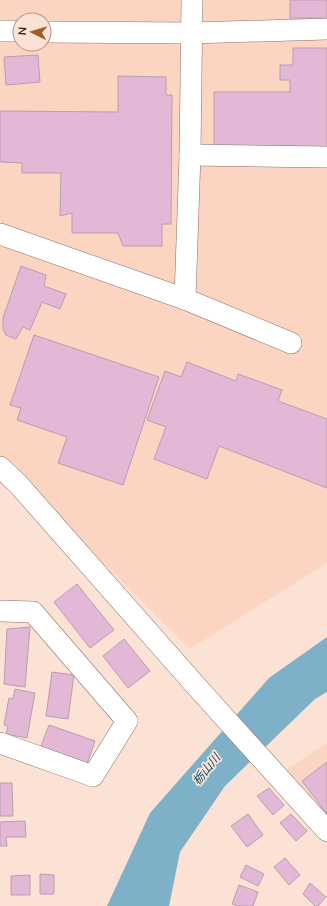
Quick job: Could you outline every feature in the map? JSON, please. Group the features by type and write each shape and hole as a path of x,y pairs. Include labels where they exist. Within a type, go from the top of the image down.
{"street":[{"path":"185,299 190,156 192,0"},
{"path":"52,32 192,33 327,29"},
{"path":"0,31 12,32"},
{"path":"190,156 327,157"},
{"path":"0,234 185,299 291,343"},
{"path":"0,467 18,484 197,687 327,831"},
{"path":"0,611 33,612 127,721 93,776 0,743"}],"shaded area":[{"path":"0,0 327,0 327,563 190,649 0,461"},
{"path":"327,743 327,825 281,773"}],"water":[{"name":"栃山川","path":"327,637 327,692 315,699 225,786 180,852 169,906 107,906 150,813 269,678"}],"building":[{"path":"290,0 327,0 327,18 290,18"},
{"path":"293,48 327,48 327,151 214,150 214,92 290,92 290,80 280,80 280,65 293,65"},
{"path":"38,55 40,82 6,85 4,57"},
{"path":"118,76 166,77 166,95 172,95 171,224 162,224 162,246 123,246 118,233 72,233 72,213 60,216 61,173 22,173 22,163 0,162 0,111 118,112"},
{"path":"21,266 46,275 44,286 66,294 60,309 42,302 30,330 23,327 16,339 6,335 3,329 3,318"},
{"path":"34,335 159,377 123,485 58,463 67,437 17,420 21,408 10,405"},
{"path":"187,362 236,381 238,374 282,390 278,401 327,419 327,488 219,446 207,479 154,459 166,427 147,420 165,371 181,377"},
{"path":"77,584 114,630 90,648 54,602"},
{"path":"30,627 25,687 4,684 7,629"},
{"path":"124,639 150,671 128,688 103,656"},
{"path":"52,672 74,675 68,719 46,716"},
{"path":"15,689 35,693 27,738 6,734 8,726 4,725 9,698 13,699"},
{"path":"49,725 95,741 87,764 41,746"},
{"path":"327,762 327,814 302,781"},
{"path":"0,783 12,783 13,816 0,816"},
{"path":"269,788 284,805 273,815 257,796"},
{"path":"248,814 263,835 247,847 231,826"},
{"path":"291,814 307,831 296,841 280,823"},
{"path":"25,821 26,837 6,837 7,846 0,846 0,822"},
{"path":"285,858 300,875 289,885 274,867"},
{"path":"246,865 264,874 258,886 240,877"},
{"path":"40,874 54,875 54,894 40,894"},
{"path":"30,875 30,895 11,895 11,876"},
{"path":"310,883 326,897 318,906 315,906 303,894"},
{"path":"239,885 258,892 253,906 237,906 232,904"}]}
